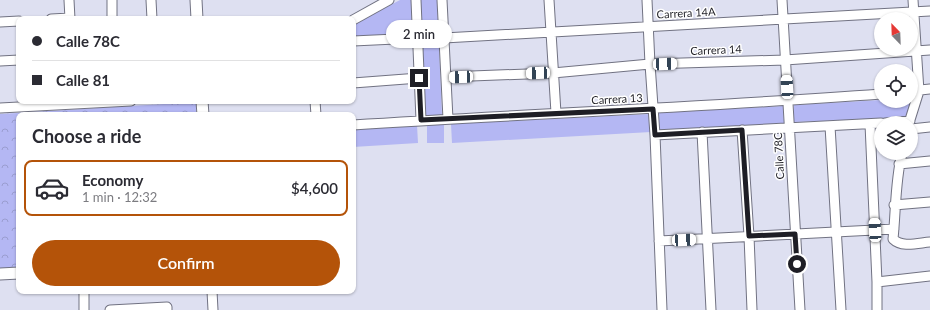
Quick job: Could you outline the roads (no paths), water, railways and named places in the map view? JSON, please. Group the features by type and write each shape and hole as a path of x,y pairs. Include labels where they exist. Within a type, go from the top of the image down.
{"street":[{"path":"69,0 70,16"},
{"path":"112,0 112,16"},
{"path":"151,0 152,16"},
{"path":"196,0 197,16"},
{"path":"356,18 389,0"},
{"path":"416,0 421,120"},
{"path":"442,0 448,119"},
{"path":"549,0 556,113"},
{"path":"647,0 655,135 662,310"},
{"name":"Calle 78C","path":"782,0 800,310"},
{"path":"913,0 913,12"},
{"name":"Carrera 14A","path":"918,12 930,11"},
{"name":"Carrera 14A","path":"444,38 874,15"},
{"path":"0,22 16,21"},
{"path":"356,41 417,38"},
{"name":"Carrera 14","path":"918,51 930,50"},
{"name":"Carrera 14","path":"446,77 553,73 650,64 785,60 874,54"},
{"path":"0,61 16,60"},
{"path":"356,82 419,78"},
{"path":"918,91 930,89"},
{"name":"Carrera 13","path":"356,125 421,120 653,109 874,95"},
{"path":"0,108 60,104"},
{"path":"870,124 877,310"},
{"path":"655,135 874,124"},
{"path":"918,125 930,127"},
{"path":"830,126 841,310"},
{"path":"742,130 752,310"},
{"path":"702,132 711,310"},
{"path":"900,160 894,205 893,239 897,243 906,244 930,242"},
{"path":"899,164 930,161"},
{"path":"894,205 930,202"},
{"path":"659,241 894,229"},
{"path":"0,274 16,273"},
{"path":"877,282 930,276"},
{"path":"84,294 84,310"},
{"path":"212,294 213,310"},
{"path":"110,310 167,309"}]}
